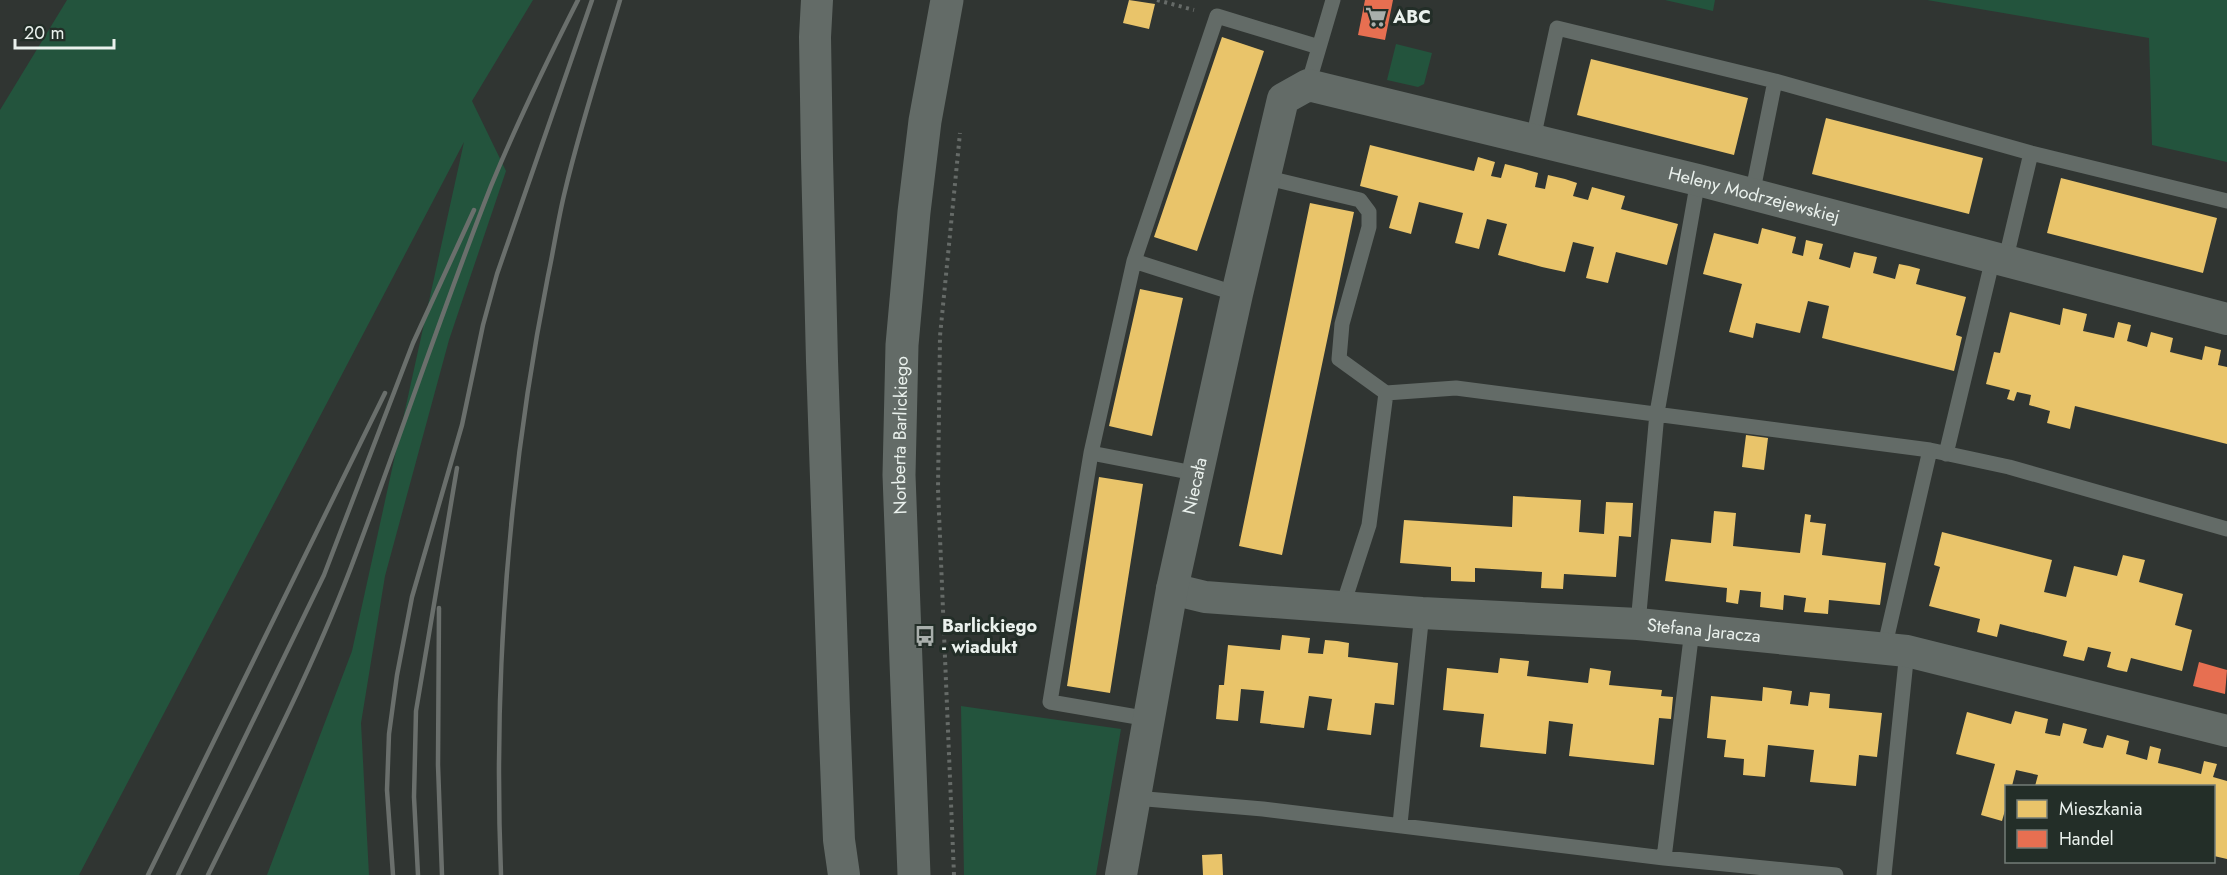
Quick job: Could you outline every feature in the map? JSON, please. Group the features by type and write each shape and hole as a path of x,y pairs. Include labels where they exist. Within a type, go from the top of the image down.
{"street":[{"path":"817,0 816,158 838,816 844,875"},
{"name":"Norberta Barlickiego","path":"914,875 899,475 901,368 907,278 925,121 947,0"},
{"name":"Heleny Modrzejewskiej","path":"1295,92 1533,140 1698,180 2227,319"},
{"name":"Niecała","path":"1122,875 1172,589 1237,294 1264,177 1295,92"},
{"name":"Stefana Jaracza","path":"1172,589 1204,597 1422,613 1638,624 1895,650 2227,731"}],"lane":[{"path":"1295,92 1319,47 1334,0"},
{"path":"1149,719 1050,702 1091,453 1134,261 1217,16 1319,47"},
{"path":"1533,140 1557,28 1776,81 2031,153 2227,201"},
{"path":"1752,195 1776,81"},
{"path":"1946,454 2031,153"},
{"path":"1264,177 1360,200 1369,212 1369,227 1342,324 1339,359 1386,393 1456,388 1930,450 2009,467 2227,529"},
{"path":"1638,624 1657,413 1698,180"},
{"path":"1134,261 1237,294"},
{"path":"1342,608 1369,525 1386,393"},
{"path":"1884,875 1895,650 1930,450"},
{"path":"1091,453 1198,474"},
{"path":"1400,824 1422,613"},
{"path":"1664,858 1692,630"},
{"path":"1135,798 1400,824 1664,858 1723,869 1836,875"}],"path":[{"path":"1157,0 1217,16"},
{"path":"954,875 938,489 940,336 960,130"}],"green space":[{"path":"67,0 533,0 472,101 506,171 449,340 385,576 361,723 369,875 267,875 352,651 464,142 79,875 0,875 0,110"},
{"path":"1665,0 1715,0 1713,11"},
{"path":"1927,0 2227,0 2227,162 2152,145 2149,38"},
{"path":"1396,44 1432,53 1424,84 1418,87 1387,80"},
{"path":"961,706 1121,729 1096,875 964,875"}],"building: Mieszkania":[{"path":"1129,0 1155,4 1149,29 1123,23"},
{"path":"1222,37 1264,51 1197,251 1154,237"},
{"path":"1591,59 1748,98 1734,155 1577,115"},
{"path":"1826,118 1983,158 1969,214 1812,174"},
{"path":"1370,145 1474,171 1478,157 1495,162 1491,176 1501,178 1505,164 1538,173 1535,187 1545,189 1548,175 1577,183 1573,196 1588,200 1592,187 1625,196 1621,209 1678,224 1667,265 1616,252 1608,283 1586,278 1594,247 1573,242 1565,272 1542,267 1498,255 1507,224 1487,219 1479,249 1455,243 1463,213 1419,202 1411,234 1389,228 1398,196 1360,186"},
{"path":"2061,178 2217,218 2203,273 2047,233"},
{"path":"1310,203 1354,212 1282,555 1239,546"},
{"path":"1762,228 1796,237 1792,253 1803,256 1806,240 1823,244 1819,259 1850,268 1854,252 1877,257 1873,273 1895,279 1899,264 1909,266 1920,269 1916,284 1966,297 1956,335 1962,337 1954,371 1822,338 1829,306 1808,301 1800,333 1756,323 1753,338 1729,332 1742,284 1703,274 1714,233 1758,244"},
{"path":"1140,289 1183,298 1152,436 1109,426"},
{"path":"2063,308 2087,314 2083,331 2114,338 2118,322 2131,325 2127,341 2147,347 2151,332 2173,338 2170,352 2202,360 2205,346 2221,350 2218,365 2227,367 2227,444 2075,406 2070,429 2047,423 2050,411 2029,405 2031,395 2017,392 2014,401 2007,399 2010,390 1986,384 1994,352 2000,353 2010,312 2060,325"},
{"path":"1746,435 1768,438 1764,470 1742,467"},
{"path":"1099,477 1143,484 1110,693 1067,686"},
{"path":"1513,496 1581,500 1579,532 1604,534 1606,502 1633,503 1631,537 1619,536 1616,577 1564,574 1563,589 1541,588 1542,572 1475,568 1475,582 1451,581 1451,567 1400,563 1404,520 1512,527"},
{"path":"1714,511 1736,513 1733,546 1800,553 1805,514 1811,515 1810,522 1826,524 1822,555 1886,563 1880,605 1829,600 1828,614 1804,612 1806,598 1784,595 1783,610 1760,607 1761,592 1740,590 1738,604 1726,602 1727,588 1665,581 1671,539 1711,543"},
{"path":"1942,532 2052,560 2044,592 2066,597 2074,566 2117,576 2123,555 2145,560 2139,582 2183,594 2175,625 2192,630 2182,671 2131,658 2127,672 2117,670 2107,667 2111,652 2088,647 2084,661 2063,656 2067,641 2000,624 1997,637 1977,632 1980,619 1929,606 1940,567 1934,565"},
{"path":"1282,635 1310,638 1308,653 1323,654 1325,640 1337,641 1349,643 1348,657 1398,663 1394,705 1375,703 1371,735 1327,730 1332,699 1309,696 1304,728 1260,723 1264,691 1241,689 1238,721 1216,719 1219,685 1224,685 1228,645 1280,650"},
{"path":"1500,658 1529,661 1527,676 1588,683 1590,668 1611,671 1609,685 1662,690 1661,696 1673,697 1671,719 1659,718 1654,765 1569,756 1573,724 1549,721 1546,754 1480,747 1484,714 1443,710 1447,668 1498,673"},
{"path":"1763,687 1792,691 1790,704 1808,706 1810,692 1830,694 1829,708 1882,713 1877,757 1859,755 1856,786 1810,782 1814,750 1768,745 1765,777 1743,775 1744,759 1724,757 1726,740 1707,738 1711,696 1762,701"},
{"path":"2015,711 2048,719 2045,733 2060,736 2063,723 2087,729 2083,743 2093,746 2103,748 2107,735 2129,741 2126,754 2147,760 2150,746 2161,749 2158,763 2201,774 2204,761 2217,764 2213,777 2227,781 2227,859 2215,856 2215,785 2035,785 2038,775 2016,770 2012,785 2005,785 2005,810 2002,821 1981,815 1995,764 1956,754 1967,712 2011,724"},
{"path":"1222,854 1223,875 1203,875 1202,855"}],"building: Handel":[{"name":"ABC","path":"1365,0 1393,0 1385,40 1358,35"},
{"path":"2199,662 2227,670 2225,694 2193,686"}],"railway":[{"path":"208,875 323,636 356,554 491,186 578,0"},
{"path":"393,875 387,790 389,734 397,675 412,597 462,425 483,325 497,274 592,0"},
{"path":"501,875 499,724 502,649 507,574 523,424 534,350 571,167 620,0"},
{"path":"178,875 324,575 413,343 474,210"},
{"path":"148,875 385,393"},
{"path":"418,875 414,797 416,711 457,468"},
{"path":"439,608 438,765 442,875"}],"place":[{"name":"ABC","path":"1376,17"},
{"name":"Barlickiego - wiadukt","path":"925,636"}]}
